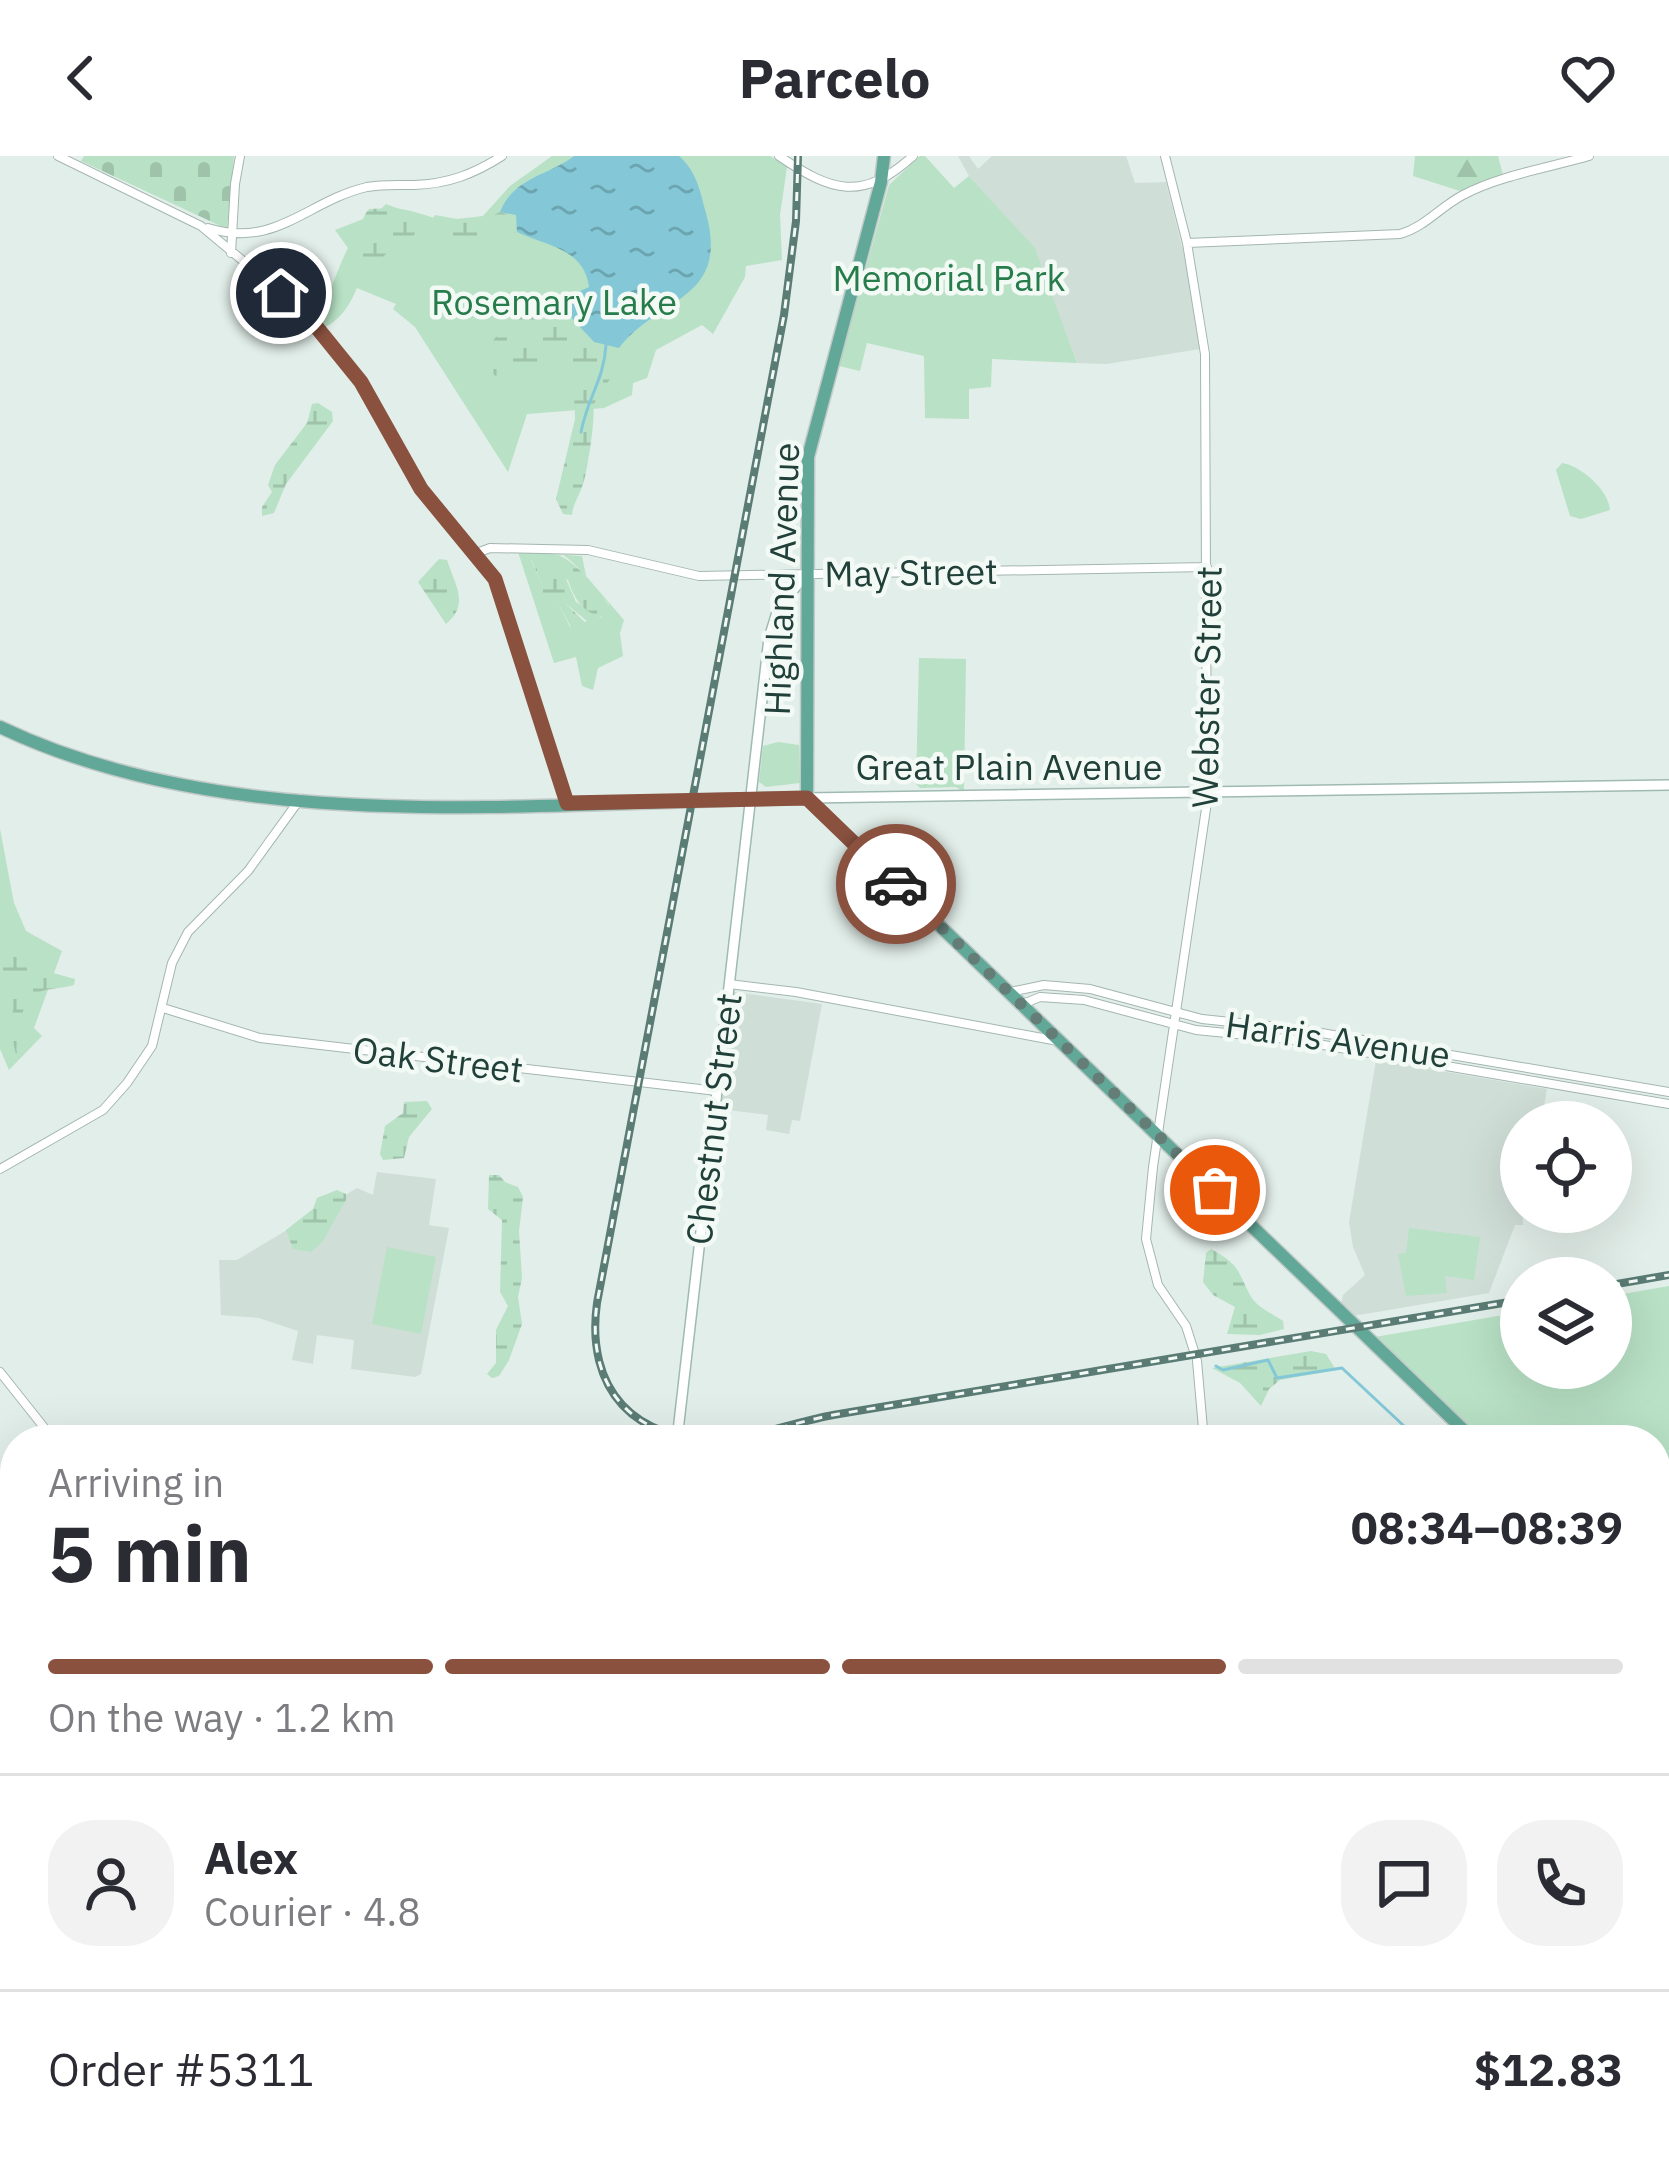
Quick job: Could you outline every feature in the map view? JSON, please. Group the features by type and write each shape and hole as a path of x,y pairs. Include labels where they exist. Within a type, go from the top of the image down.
{"main road":[{"name":"Highland Avenue","path":"807,798 806,477 810,444 884,156"},
{"path":"787,596 806,574"},
{"path":"787,596 798,595 806,601"},
{"name":"Chestnut Street","path":"678,1425 770,632 787,596"},
{"name":"Great Plain Avenue","path":"0,727 121,772 218,790 422,806 1669,785"},
{"path":"832,822 833,808 843,797"},
{"path":"807,798 1458,1425"}],"street":[{"path":"58,156 201,226 235,235 276,228 368,187 465,177 502,156"},
{"path":"231,253 240,156"},
{"path":"779,156 830,187 881,182 914,156"},
{"name":"Webster Street","path":"1165,156 1187,243 1205,354 1207,794 1147,1215 1148,1253 1159,1285 1186,1326 1196,1356 1203,1425"},
{"path":"1187,243 1400,235 1479,188 1589,156"},
{"path":"201,226 317,327 367,390 421,489 502,595 567,803"},
{"name":"May Street","path":"474,554 490,548 607,552 695,576 1208,567"},
{"path":"0,1169 73,1130 112,1101 152,1046 172,963 188,932 248,871 301,799"},
{"path":"729,984 794,991 1059,1041"},
{"name":"Harris Avenue","path":"1009,992 1032,986 1078,987 1178,1013 1669,1092"},
{"name":"Harris Avenue","path":"1022,1005 1040,997 1080,999 1176,1024 1669,1104"},
{"name":"Oak Street","path":"163,1008 260,1038 717,1090"},
{"path":"0,1372 42,1425"}],"shaded area":[{"path":"958,156 969,156 978,169 992,156 1126,156 1135,183 1166,182 1200,349 1107,364 1077,363 1035,249 969,176"},
{"path":"734,992 822,1004 800,1121 792,1120 789,1134 766,1130 768,1115 720,1109"},
{"path":"1376,1060 1547,1089 1545,1101 1500,1101 1500,1233 1512,1233 1489,1293 1353,1316 1341,1304 1343,1295 1365,1275 1349,1222"},
{"path":"377,1172 436,1179 429,1225 449,1228 421,1374 351,1369 354,1340 317,1335 313,1364 292,1360 298,1331 259,1318 221,1315 219,1260 237,1260 357,1188 373,1195"}],"green space":[{"path":"84,156 234,156 227,229 81,161"},
{"name":"Rosemary Lake","path":"552,156 770,156 787,167 780,215 782,260 746,266 745,277 713,334 702,325 656,350 647,378 633,383 632,395 604,408 527,414 508,472 415,327 393,309 396,304 357,288 344,311 324,328 317,314 348,248 335,230 376,214 386,204 431,221 435,215 483,216 510,186"},
{"name":"Memorial Park","path":"920,156 954,188 969,176 1035,248 1077,363 992,359 991,387 969,389 969,419 925,418 924,356 867,343 860,371 839,366 889,185"},
{"path":"1415,156 1498,156 1503,175 1460,191 1413,176"},
{"path":"394,208 457,223 500,212 519,218 517,232 472,240 417,227 410,246 388,252 366,273 359,273 358,240 365,215 369,209"},
{"path":"567,295 564,308 581,330 619,348 610,379 593,405 586,471 572,515 563,514 556,499 582,365 558,357 500,379 489,371 484,353 514,313 548,311"},
{"path":"312,404 332,412 333,421 286,484 274,513 262,516 272,492 268,485 275,465 307,423"},
{"path":"1562,463 1593,480 1610,510 1581,519 1570,516 1556,470"},
{"path":"518,552 582,556 586,576 624,620 620,633 623,656 598,668 593,690 582,686 576,657 554,663","holes":["563,555 609,604 602,618 576,602 565,577 565,603 587,621 570,627 559,605 543,608 543,587 531,560"]},
{"path":"555,555 577,568 611,608 607,618 586,610 564,578 565,603 592,629 588,637 571,627 559,605 548,612 543,608 543,587 531,559"},
{"path":"439,559 447,560 459,602 446,624 418,582"},
{"path":"919,658 966,659 964,792 956,787 920,788 916,784"},
{"path":"799,745 800,783 766,787 759,782 763,746"},
{"path":"0,829 14,903 26,931 62,951 34,1028 42,1036 9,1070 0,1049"},
{"path":"0,934 8,951 31,967 75,979 74,985 42,991 28,1001 16,1054 13,1010 0,976"},
{"path":"427,1101 432,1109 409,1137 404,1158 383,1160 385,1126 403,1113 404,1102"},
{"path":"489,1175 499,1175 518,1187 523,1197 518,1297 522,1324 509,1360 499,1376 492,1378 487,1374 496,1363 496,1330 508,1306 500,1292 502,1220 488,1209"},
{"path":"337,1190 346,1194 346,1200 323,1241 311,1252 293,1249 286,1230 313,1209 317,1198"},
{"path":"1409,1228 1480,1237 1474,1280 1445,1276 1447,1293 1406,1296 1398,1254 1406,1253"},
{"path":"387,1247 436,1257 421,1334 372,1324"},
{"path":"1211,1249 1232,1264 1253,1300 1283,1321 1284,1329 1260,1335 1227,1334 1235,1307 1213,1295 1203,1282 1206,1253"},
{"path":"1669,1286 1669,1425 1466,1425 1375,1337 1500,1316 1500,1389 1632,1389 1632,1292"},
{"path":"1311,1351 1326,1354 1336,1370 1280,1380 1261,1406 1240,1383 1212,1368"}],"water":[{"name":"Rosemary Lake","path":"574,156 679,156 694,175 706,213 711,242 700,281 619,348 594,342 567,313 567,297 589,287 580,264 562,250 517,232 516,215 500,212 523,184"}],"waterway":[{"path":"581,432 606,345"},
{"path":"1216,1366 1223,1370 1268,1360 1277,1378 1342,1368 1403,1425"}],"railway":[{"path":"649,1425 622,1405 608,1385 595,1334 597,1303 784,315 796,221 798,156"},
{"path":"1632,1281 1669,1275"},
{"path":"792,1425 1500,1304"}],"way so far":[{"path":"896,884 1215,1190"}],"route":[{"path":"281,293 310,319 361,382 421,489 495,579 567,803 807,798 896,884"}]}
